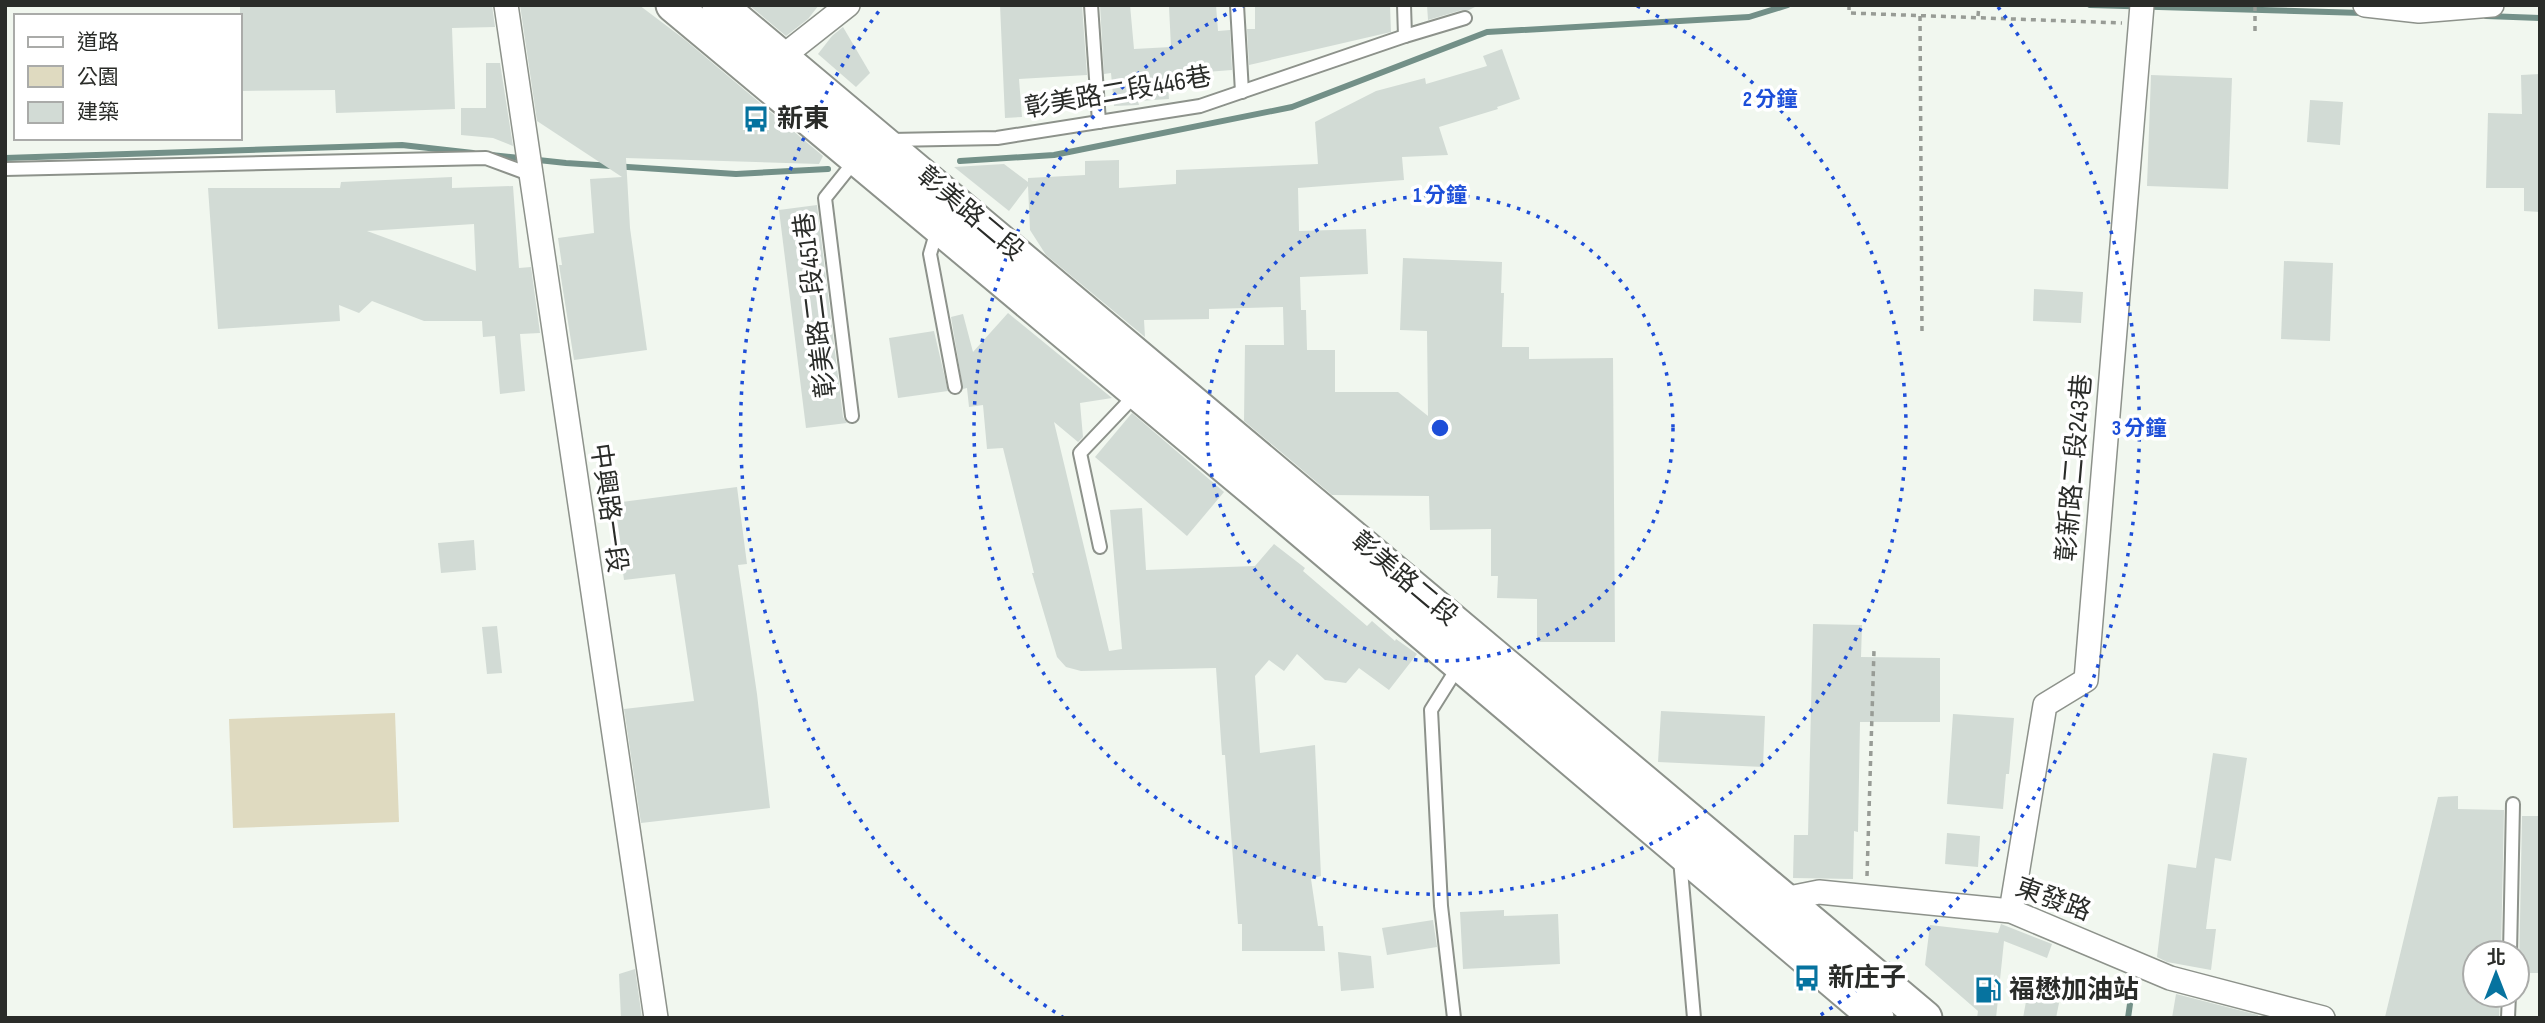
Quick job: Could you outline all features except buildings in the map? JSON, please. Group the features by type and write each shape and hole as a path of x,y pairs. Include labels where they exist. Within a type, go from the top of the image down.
{"main road":[{"path":"673,5 869,149"},
{"path":"719,5 782,57 869,149"},
{"name":"彰美路二段","path":"869,149 939,226 1137,393 1329,535 1460,665 1680,852 1773,911 1925,1018"},
{"name":"彰美路二段","path":"869,149 1773,911 1877,1018"}],"street":[{"name":"中興路一段","path":"506,5 656,1018"},
{"path":"782,57 848,5"},
{"path":"2365,5 2418,11 2492,5"},
{"name":"彰新路二段243巷","path":"2011,911 2045,705 2085,680 2142,15"},
{"name":"東發路","path":"1773,911 1819,892 2011,911 2170,978 2323,1018"}],"lane":[{"path":"1091,5 1100,122"},
{"path":"1237,5 1242,92"},
{"path":"1404,5 1405,36"},
{"name":"彰美路二段446巷","path":"869,149 997,138 1200,106 1465,18"},
{"name":"彰美路二段451巷","path":"852,416 825,198 869,149"},
{"path":"5,169 486,158 532,175"},
{"path":"939,226 930,254 955,387"},
{"path":"1100,547 1080,453 1137,393"},
{"path":"1454,1018 1441,906 1431,710 1460,665"},
{"path":"2510,939 2513,804"},
{"path":"1680,852 1694,1018"}],"path":[{"path":"1849,5 1849,13 1920,16 2142,15"},
{"path":"1978,16 1979,5"},
{"path":"2255,5 2255,31"},
{"path":"1920,16 1922,333"},
{"path":"1866,896 1874,650"}],"green space":[{"path":"395,713 399,822 233,828 229,719"}],"waterway":[{"path":"960,161 1054,155 1292,107 1487,32 1749,17 1788,5"},
{"path":"2090,5 2363,13"},
{"path":"2486,16 2540,18"},
{"path":"5,158 402,145 473,153"},
{"path":"491,155 566,163 736,174 828,169"},
{"path":"2128,1018 2133,983"}],"place":[{"name":"新東","path":"756,119"},
{"name":"新庄子","path":"1807,978"},
{"name":"福懋加油站","path":"1988,990"}]}
